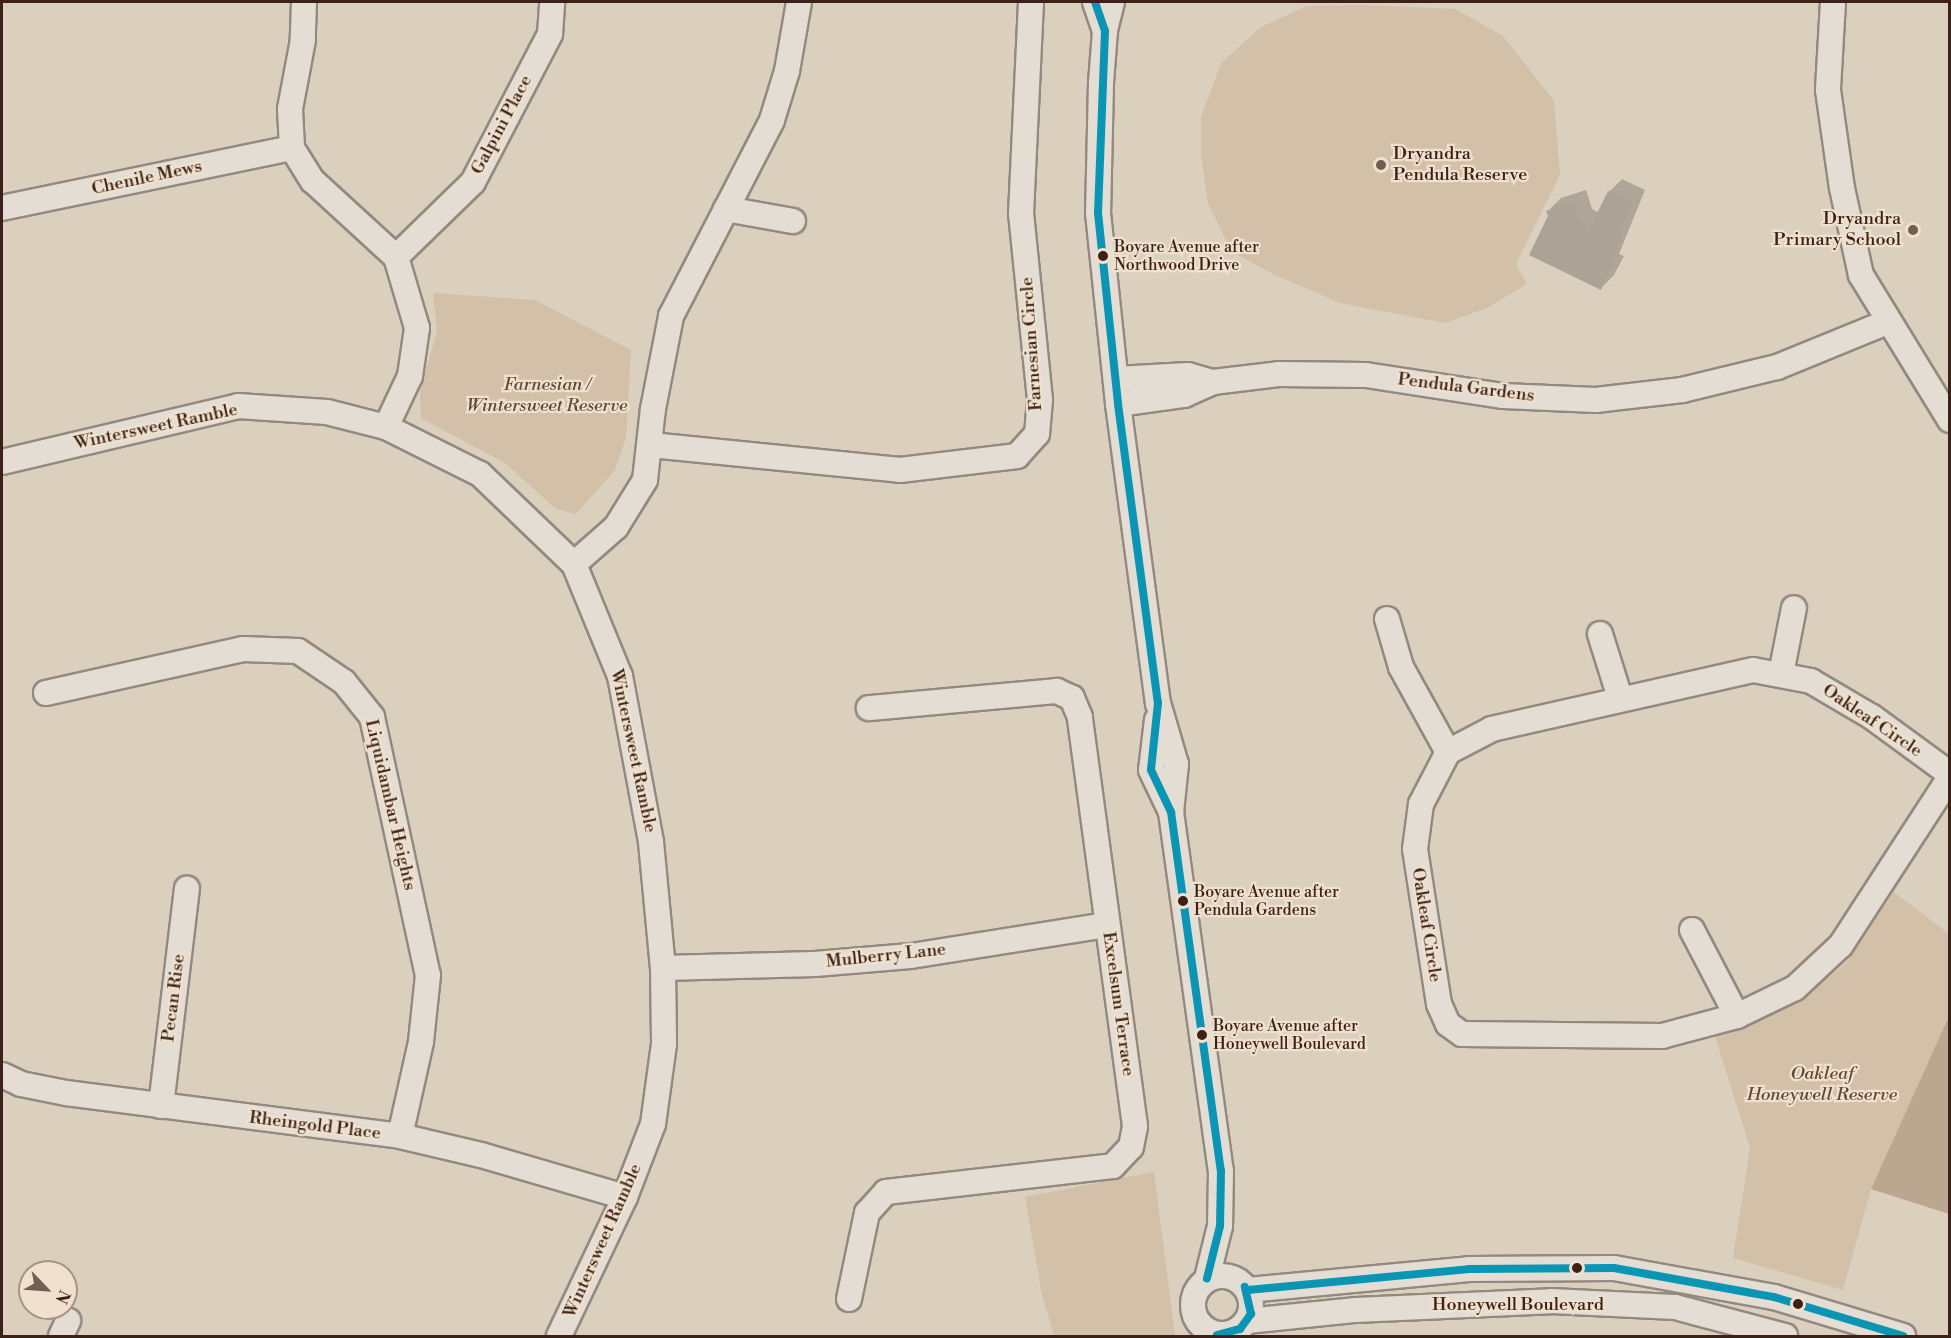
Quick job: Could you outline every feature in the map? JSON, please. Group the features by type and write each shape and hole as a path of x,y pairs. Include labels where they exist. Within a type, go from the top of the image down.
{"street":[{"path":"304,2 303,40 290,109 292,148 313,181 396,257 417,328 410,376 386,427"},
{"name":"Galpini Place","path":"396,257 473,182 550,34 552,2"},
{"path":"574,564 616,527 645,480 651,445 653,409 671,316 772,120 787,71 800,2"},
{"name":"Farnesian Circle","path":"651,445 900,470 1017,456 1037,434 1040,400 1021,214 1031,2"},
{"path":"1095,2 1105,31"},
{"path":"1112,2 1105,31 1098,142 1098,213 1118,404 1158,703 1151,770 1171,812 1221,1171 1220,1226 1207,1278 1193,1303 1194,1313 1207,1333 1228,1335 1243,1329 1251,1302 1240,1284 1220,1226"},
{"path":"1833,2 1828,90 1842,188 1861,275 1887,322 1950,420"},
{"name":"Chenile Mews","path":"2,208 292,148"},
{"path":"726,209 793,220"},
{"name":"Pendula Gardens","path":"1118,404 1184,395 1213,382 1280,374 1366,375 1503,396 1596,400 1682,390 1777,368 1887,322"},
{"name":"Pendula Gardens","path":"1116,379 1188,375 1213,382"},
{"name":"Wintersweet Ramble","path":"2,462 238,406 327,412 386,427 480,474 574,564 620,676 651,843 663,968 664,1044 653,1124 625,1197 559,1336"},
{"path":"1781,674 1794,608"},
{"path":"1387,619 1401,667 1448,752"},
{"path":"1600,634 1620,698"},
{"name":"Liquidambar Heights","path":"46,693 243,649 298,651 344,682 372,717 428,975 421,1042 400,1136"},
{"name":"Oakleaf Circle","path":"1753,670 1811,681 1862,711 1950,776 1840,945 1795,988 1737,1016 1662,1036 1462,1034 1448,1024 1439,1004 1414,849 1421,804 1448,752 1492,729 1620,698 1753,670"},
{"name":"Excelsum Terrace","path":"849,1299 867,1213 886,1192 1113,1166 1131,1147 1135,1126 1106,925 1080,717 1072,698 1057,691 868,708"},
{"name":"Pecan Rise","path":"161,1107 187,889"},
{"name":"Mulberry Lane","path":"663,968 815,964 911,956 1106,925"},
{"path":"1692,930 1737,1016"},
{"name":"Rheingold Place","path":"2,1075 21,1084 161,1107 400,1136 481,1155 625,1197"},
{"name":"Honeywell Boulevard","path":"1240,1284 1469,1269 1614,1268 1774,1297 1903,1336"},
{"path":"1469,1269 1474,1302"},
{"path":"1207,1278 1220,1274 1240,1284"},
{"path":"1761,1330 1774,1297"},
{"name":"Honeywell Boulevard","path":"1243,1329 1474,1302 1551,1300 1675,1307 1785,1336"}],"green space":[{"name":"Dryandra Pendula Reserve","path":"1364,5 1455,9 1503,36 1554,101 1560,175 1516,264 1527,284 1487,308 1445,323 1340,303 1273,274 1231,251 1208,203 1201,155 1201,117 1221,63 1261,27 1307,6"},
{"name":"Farnesian / Wintersweet Reserve","path":"433,293 535,300 631,350 626,437 615,470 576,514 556,509 505,463 421,418 420,391 437,331"},
{"name":"Oakleaf Honeywell Reserve","path":"1894,892 1949,934 1949,1016 1871,1189 1843,1290 1733,1258 1750,1148 1715,1036 1805,997 1846,963"},
{"path":"1154,1172 1175,1336 1054,1336 1042,1295 1025,1197"}],"shaded area":[{"path":"1949,1016 1950,1214 1871,1189"}],"building":[{"path":"1608,191 1633,203 1619,232 1623,234 1601,290 1529,255 1548,216 1546,211 1573,202 1579,222 1590,228"}],"transit line":[{"path":"1095,2 1105,31 1098,213 1118,404 1158,703 1151,770 1171,812 1221,1171 1220,1226 1207,1278"},
{"path":"1248,1290 1469,1269 1614,1268 1774,1297 1903,1336"},
{"path":"1217,1335 1240,1329 1251,1314 1245,1287"}],"place":[{"name":"Dryandra Pendula Reserve","path":"1381,165"},
{"name":"Dryandra Primary School","path":"1913,230"},
{"name":"Boyare Avenue after Northwood Drive","path":"1103,256"},
{"name":"Boyare Avenue after Pendula Gardens","path":"1183,901"},
{"name":"Boyare Avenue after Honeywell Boulevard","path":"1202,1035"}]}
